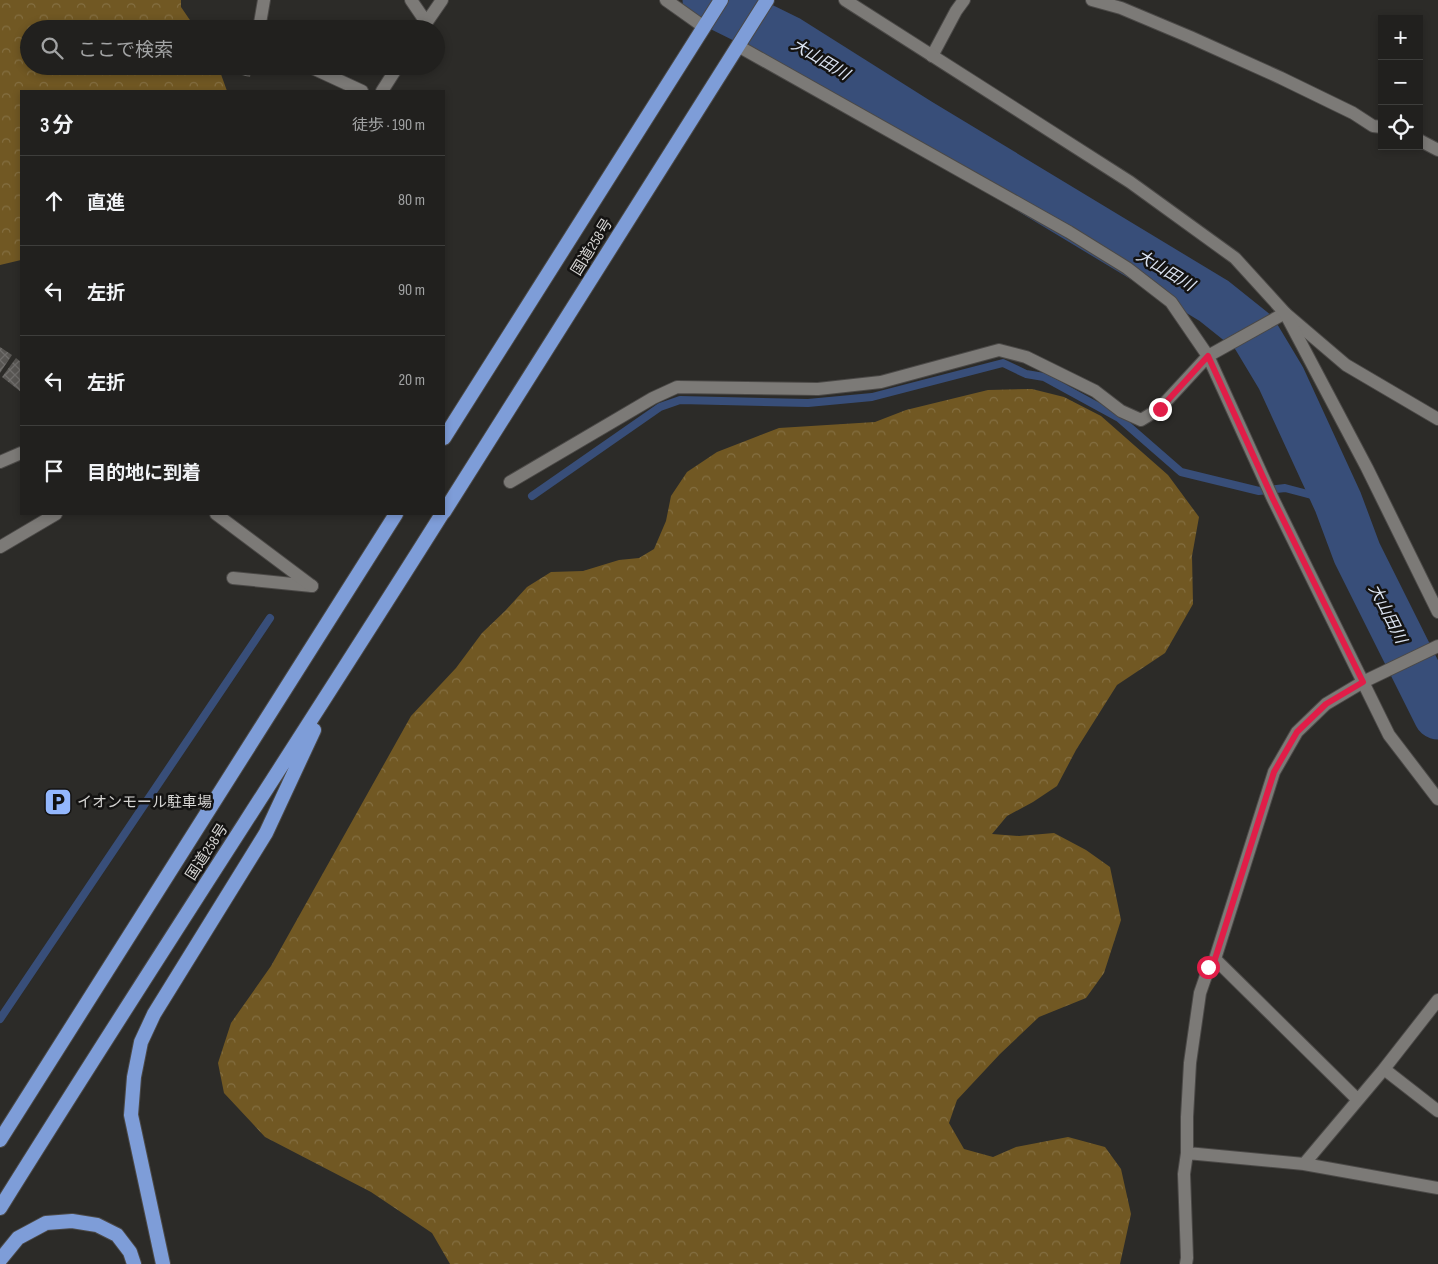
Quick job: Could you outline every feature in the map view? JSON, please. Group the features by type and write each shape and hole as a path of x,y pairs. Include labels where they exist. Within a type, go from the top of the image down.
{"highway":[{"name":"国道258号","path":"445,510 767,0"},
{"name":"国道258号","path":"445,436 717,6"},
{"name":"国道258号","path":"0,1140 395,515"},
{"name":"国道258号","path":"0,1208 442,515"},
{"path":"163,1264 131,1115 134,1077 141,1042 154,1014 266,833 335,684"},
{"path":"0,1260 18,1238 46,1223 72,1221 97,1225 117,1234 130,1252 134,1264"}],"street":[{"path":"261,20 264,0"},
{"path":"411,0 421,20"},
{"path":"428,20 442,0"},
{"path":"666,0 704,27"},
{"path":"845,0 1130,182 1235,258 1285,312 1346,365 1438,419"},
{"path":"932,56 964,0"},
{"path":"1092,0 1121,8 1190,37 1281,78 1353,113 1373,126 1378,127"},
{"path":"738,46 1069,232 1127,268 1171,302 1208,356 1273,499 1389,735 1438,799"},
{"path":"327,75 360,90"},
{"path":"383,90 392,75"},
{"path":"1423,142 1438,150"},
{"path":"510,482 653,398 677,387 818,389 881,382 999,350 1026,357 1095,391 1121,411 1141,420 1160,409 1208,356 1285,312"},
{"path":"1285,312 1367,468 1438,612"},
{"path":"0,462 20,453"},
{"path":"0,548 54,515"},
{"path":"217,515 312,586 233,578"},
{"path":"1186,1264 1184,1174 1187,1153 1190,1063 1200,993 1208,967 1215,959 1274,772 1297,732 1326,704 1363,682 1438,646"},
{"path":"1215,959 1358,1099"},
{"path":"1304,1164 1384,1069 1438,1000"},
{"path":"1384,1069 1438,1111"},
{"path":"1187,1153 1304,1164 1438,1188"}],"green space":[{"path":"0,0 181,0 181,7 190,20 20,20 20,75 221,75 227,90 20,90 20,260 0,265"},
{"path":"1032,389 1064,397 1101,416 1168,475 1199,517 1192,556 1193,604 1165,653 1117,685 1076,750 1057,786 1007,816 992,834 1019,836 1054,833 1086,850 1110,867 1121,920 1104,973 1086,998 1039,1017 1000,1054 957,1100 949,1123 964,1149 993,1157 1016,1147 1068,1137 1105,1147 1121,1169 1131,1214 1120,1264 450,1264 432,1233 371,1192 265,1137 224,1093 218,1063 231,1023 271,966 411,716 456,668 482,633 527,587 551,572 583,571 619,560 639,558 654,549 666,521 671,496 687,472 717,452 779,428 875,422 906,410 988,390"}],"building":[{"path":"0,347 12,355 0,373"},
{"path":"16,358 20,361 20,391 2,377"}],"waterway":[{"name":"大山田川","path":"707,0 788,40 918,122 1214,301 1254,333 1281,378 1338,502 1357,553 1438,715"},
{"path":"532,496 660,407 680,400 808,403 872,397 1003,363 1026,374 1044,377 1119,418 1181,472 1259,491 1285,488 1338,502"},
{"path":"0,1019 270,618"}],"place":[{"name":"イオンモール駐車場","path":"58,802"}],"route":[{"path":"1160,409 1208,356 1273,499 1363,682 1326,704 1297,732 1274,772 1215,959 1208,967"}]}
